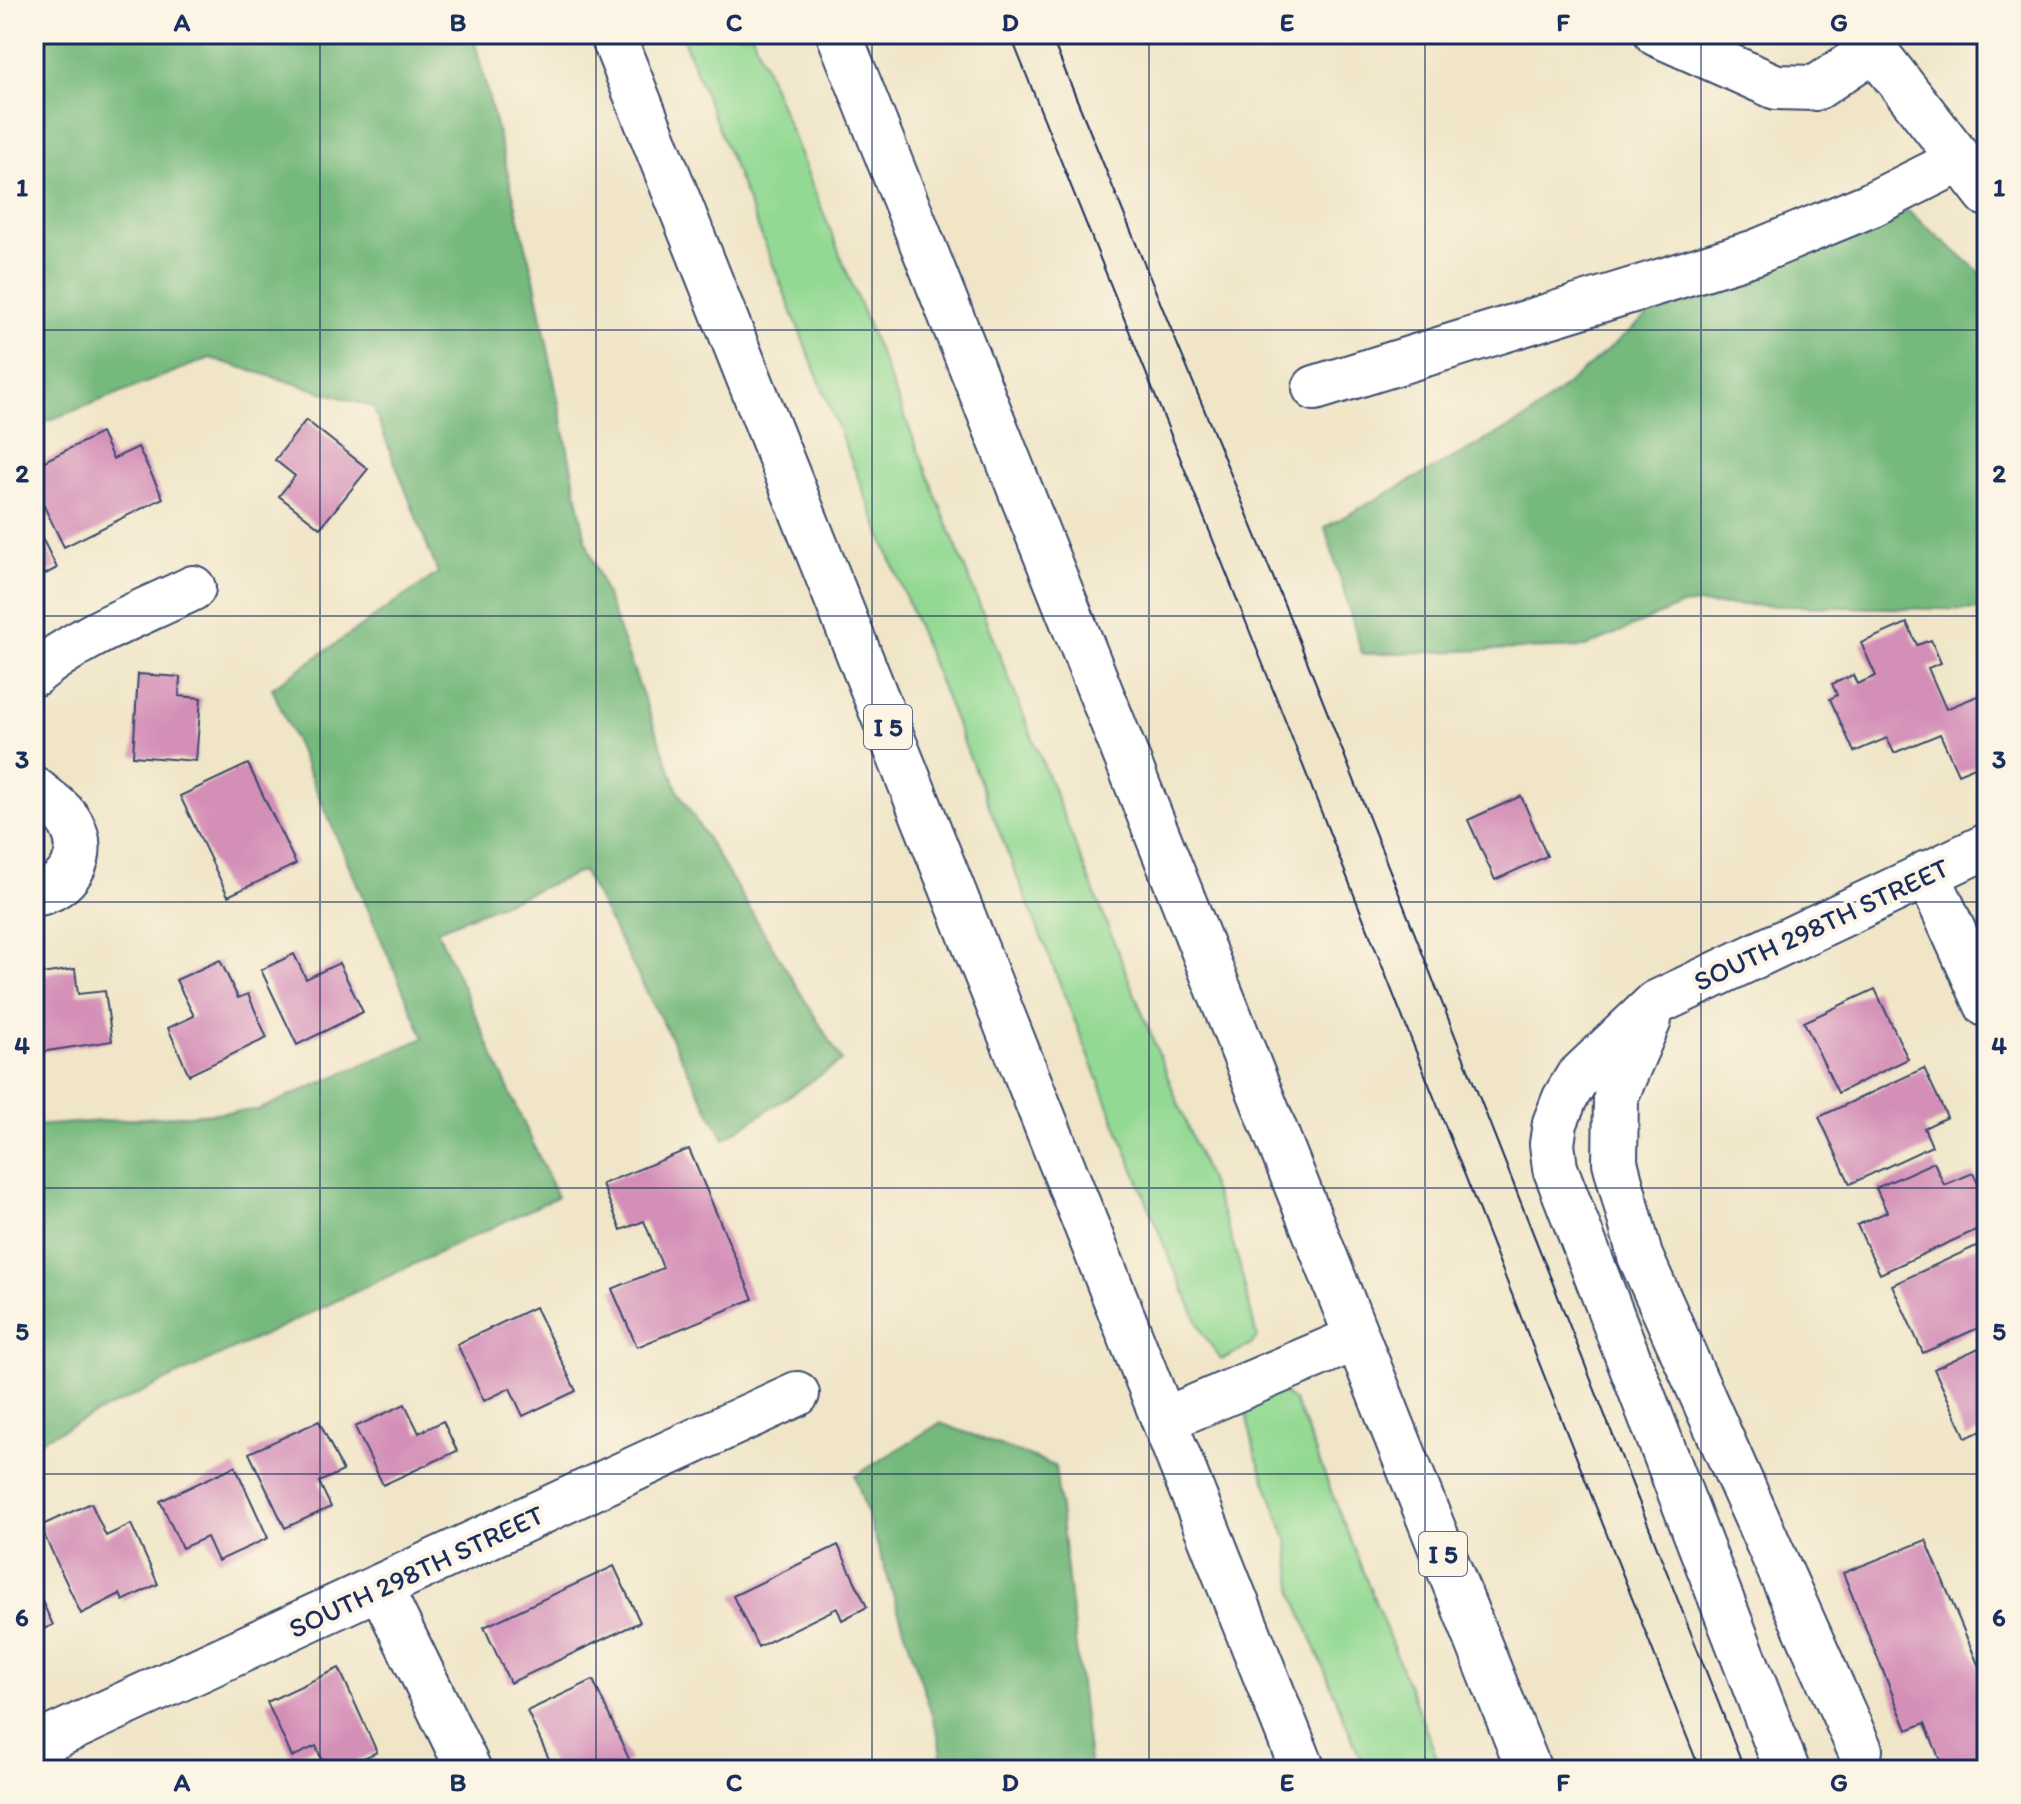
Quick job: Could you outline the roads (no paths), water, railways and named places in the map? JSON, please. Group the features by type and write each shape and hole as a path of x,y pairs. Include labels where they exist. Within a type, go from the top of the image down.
{"main road":[{"name":"I 5","path":"612,34 1303,1770"},
{"name":"I 5","path":"839,34 1529,1770"},
{"path":"1657,34 1776,87 1816,88 1868,42 1987,194"},
{"path":"1315,388 1756,252 1870,205 1960,160"},
{"path":"34,674 96,635 193,588"},
{"path":"34,789 70,822 78,851 74,867 65,879 53,889 34,894"},
{"name":"SOUTH 298TH STREET","path":"1787,1770 1555,1168 1552,1144 1555,1123 1577,1078 1656,1003 1987,846"},
{"path":"1927,873 1987,1005"},
{"path":"1656,1003 1616,1096 1615,1162 1640,1256 1860,1750"},
{"path":"1164,1420 1357,1338"},
{"name":"SOUTH 298TH STREET","path":"34,1746 797,1394"},
{"path":"380,1587 469,1770"}],"tram line":[{"path":"1010,34 1700,1770"},
{"path":"1050,34 1298,638 1745,1770"}]}
